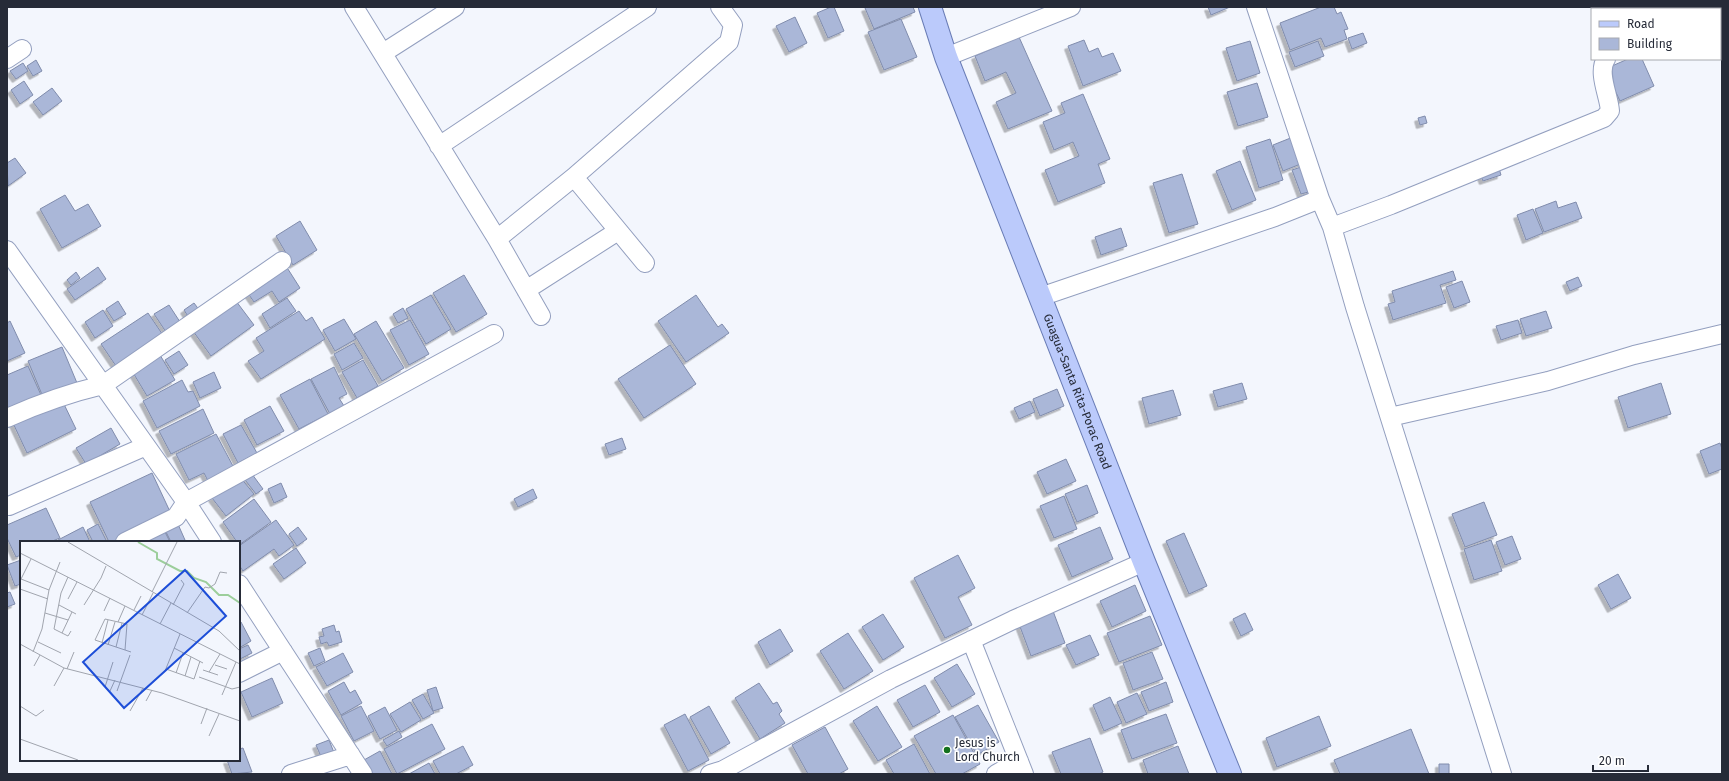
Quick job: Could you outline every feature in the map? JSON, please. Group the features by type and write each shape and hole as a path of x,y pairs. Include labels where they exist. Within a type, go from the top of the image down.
{"main road":[{"name":"Guagua-Santa Rita-Porac Road","path":"930,7 946,57 1144,562 1230,774"}],"street":[{"path":"354,7 496,239 541,316"},
{"path":"383,53 455,7"},
{"path":"439,146 647,7"},
{"path":"496,239 574,177 729,42 733,25 720,7"},
{"path":"946,57 1071,7"},
{"path":"1256,7 1320,199 1332,227 1502,774"},
{"path":"1332,227 1391,205 1604,118 1610,111 1603,76 1603,63 1605,60"},
{"path":"574,177 644,263"},
{"path":"1040,297 1275,217 1320,199"},
{"path":"526,290 618,231"},
{"path":"7,250 186,502 211,541"},
{"path":"7,418 56,398 103,385 282,261"},
{"path":"127,541 176,517 186,502 494,334"},
{"path":"1390,417 1548,381 1634,355 1722,334"},
{"path":"9,506 146,446"},
{"path":"720,773 891,679 970,640 1144,562"},
{"path":"240,586 363,774"},
{"path":"970,640 1021,768 996,774"},
{"path":"240,672 283,651"},
{"path":"291,774 351,755"}],"building":[{"path":"834,7 844,31 828,38 817,13"},
{"path":"913,7 915,12 874,29 865,8"},
{"path":"1208,7 1230,7 1211,15"},
{"path":"1321,7 1334,7 1337,14 1341,12 1348,29 1344,30 1347,39 1325,47 1321,38 1290,50 1280,23"},
{"path":"1649,7 1674,8 1650,8"},
{"path":"795,17 807,43 789,52 776,26"},
{"path":"901,19 917,57 884,70 868,32"},
{"path":"1363,33 1367,43 1352,49 1348,38"},
{"path":"1019,37 1052,111 1008,129 996,102 1016,93 1006,72 985,81 975,56"},
{"path":"1084,40 1089,52 1098,48 1102,57 1113,53 1121,71 1083,86 1068,46"},
{"path":"1250,41 1260,73 1237,81 1226,48"},
{"path":"1318,41 1324,56 1295,67 1289,52"},
{"path":"36,60 42,71 33,76 27,66"},
{"path":"1626,60 1642,60 1654,86 1620,101 1605,69"},
{"path":"23,63 28,71 16,79 10,71"},
{"path":"24,81 33,95 20,104 11,90"},
{"path":"1257,83 1268,117 1238,126 1227,92"},
{"path":"52,88 62,101 43,115 33,102"},
{"path":"1083,94 1110,159 1098,164 1105,183 1058,202 1045,170 1079,156 1073,142 1054,150 1043,122 1065,113 1061,103"},
{"path":"1425,116 1427,123 1420,125 1418,118"},
{"path":"1293,137 1303,163 1283,171 1273,145"},
{"path":"1270,139 1283,180 1259,188 1246,147"},
{"path":"15,158 26,173 8,186 7,163"},
{"path":"1240,161 1256,200 1232,210 1216,171"},
{"path":"1498,165 1501,175 1483,181 1479,171"},
{"path":"1304,166 1312,191 1301,194 1292,170"},
{"path":"1182,174 1198,224 1169,233 1153,183"},
{"path":"65,195 75,211 88,204 101,226 62,248 40,209"},
{"path":"1556,201 1558,208 1576,202 1582,218 1544,232 1535,209"},
{"path":"1533,209 1543,233 1526,240 1517,215"},
{"path":"300,221 317,250 293,265 276,236"},
{"path":"1121,228 1127,246 1101,255 1095,237"},
{"path":"286,266 300,288 279,302 272,291 254,302 247,292"},
{"path":"98,267 106,279 75,300 67,289"},
{"path":"1453,271 1456,280 1440,285 1446,303 1393,320 1388,304 1395,302 1392,291"},
{"path":"76,272 80,278 71,285 67,280"},
{"path":"464,275 487,314 456,332 433,293"},
{"path":"1578,277 1582,286 1570,291 1566,282"},
{"path":"1462,281 1470,302 1454,308 1446,287"},
{"path":"431,295 451,329 426,344 406,309"},
{"path":"696,295 718,327 722,324 729,333 686,362 658,321"},
{"path":"287,298 296,311 270,328 262,314"},
{"path":"118,301 126,314 114,321 106,309"},
{"path":"236,301 254,325 211,356 193,331"},
{"path":"194,303 200,311 189,318 184,310"},
{"path":"169,305 182,325 168,335 154,314"},
{"path":"403,308 408,318 398,323 393,314"},
{"path":"103,310 113,326 95,338 85,322"},
{"path":"299,311 306,321 312,317 325,339 261,379 248,361 264,351 256,338"},
{"path":"1546,311 1552,328 1526,336 1520,319"},
{"path":"148,313 165,338 118,369 101,344"},
{"path":"344,319 356,339 335,351 323,330"},
{"path":"410,320 429,354 409,365 390,330"},
{"path":"1518,320 1522,333 1501,340 1496,326"},
{"path":"10,321 25,353 7,361 7,323"},
{"path":"376,321 404,368 382,381 354,334"},
{"path":"354,343 363,358 342,370 334,354"},
{"path":"670,345 696,384 644,418 618,379"},
{"path":"62,347 77,383 43,397 28,361"},
{"path":"179,351 188,365 174,374 165,360"},
{"path":"160,355 175,380 147,396 132,371"},
{"path":"363,360 378,386 357,398 342,372"},
{"path":"28,366 41,395 7,411 7,375"},
{"path":"334,367 347,394 339,398 344,406 330,414 311,379"},
{"path":"214,372 221,388 200,398 193,382"},
{"path":"310,379 328,414 299,429 280,395"},
{"path":"182,380 188,392 193,391 200,406 157,428 143,401"},
{"path":"1242,383 1247,399 1218,407 1213,391"},
{"path":"1661,383 1671,414 1628,428 1618,397"},
{"path":"1057,389 1064,406 1040,416 1033,399"},
{"path":"1173,390 1181,415 1149,424 1142,398"},
{"path":"61,398 76,429 27,453 12,421"},
{"path":"1030,401 1035,412 1019,419 1014,408"},
{"path":"270,406 284,431 257,445 244,420"},
{"path":"203,409 214,433 171,454 159,431"},
{"path":"241,425 257,453 238,463 223,434"},
{"path":"111,428 120,444 86,464 76,448"},
{"path":"216,434 234,468 208,481 204,473 189,480 176,454"},
{"path":"622,438 626,449 609,455 605,444"},
{"path":"1720,443 1722,449 1722,469 1709,474 1700,451"},
{"path":"1066,459 1076,481 1047,494 1037,472"},
{"path":"249,470 263,489 256,494 242,476"},
{"path":"152,473 173,518 122,541 109,541 90,502"},
{"path":"240,477 254,494 226,516 212,498"},
{"path":"281,483 287,497 274,503 268,489"},
{"path":"1087,485 1098,513 1077,522 1065,494"},
{"path":"533,489 537,498 518,507 514,499"},
{"path":"1064,496 1077,529 1054,538 1040,506"},
{"path":"254,499 271,522 240,544 240,541 236,541 223,522"},
{"path":"1484,502 1497,535 1465,547 1452,514"},
{"path":"46,508 60,538 52,541 20,541 20,555 16,557 7,538 7,525"},
{"path":"276,520 294,545 279,556 274,549 243,571 240,566 240,545"},
{"path":"177,522 185,540 170,541 164,528"},
{"path":"98,524 106,541 92,541 87,530"},
{"path":"83,527 90,541 58,541"},
{"path":"298,527 307,539 297,546 289,534"},
{"path":"1100,527 1113,559 1072,577 1058,545"},
{"path":"163,528 170,541 148,541 146,536"},
{"path":"1184,533 1207,586 1189,594 1166,541"},
{"path":"1512,536 1521,559 1505,565 1496,542"},
{"path":"1491,540 1502,571 1474,580 1464,549"},
{"path":"296,548 306,563 284,579 273,564"},
{"path":"958,555 975,588 958,597 972,625 945,638 914,578"},
{"path":"20,560 20,584 15,586 7,565"},
{"path":"1618,574 1631,598 1611,609 1598,585"},
{"path":"1135,585 1146,611 1112,627 1100,601"},
{"path":"10,592 15,604 7,607 7,593"},
{"path":"1053,611 1065,643 1031,656 1019,624"},
{"path":"1245,613 1253,630 1241,636 1233,619"},
{"path":"883,614 904,647 883,660 862,627"},
{"path":"1150,616 1162,645 1119,662 1107,633"},
{"path":"240,622 251,641 240,647"},
{"path":"334,625 336,632 339,631 342,642 329,646 327,642 321,644 319,637 324,636 322,629"},
{"path":"780,629 793,651 770,665 758,642"},
{"path":"848,633 873,671 844,689 820,651"},
{"path":"1090,635 1099,655 1076,665 1066,645"},
{"path":"248,645 252,653 240,659 240,649"},
{"path":"320,648 325,661 314,666 308,653"},
{"path":"1152,652 1163,679 1133,690 1123,663"},
{"path":"343,653 353,672 327,686 316,667"},
{"path":"957,664 975,694 952,707 934,678"},
{"path":"272,678 283,703 252,717 241,692"},
{"path":"344,682 350,693 355,690 362,703 341,715 328,691"},
{"path":"1166,682 1173,702 1149,711 1141,692"},
{"path":"759,683 773,704 777,702 782,711 779,714 785,723 760,739 735,698"},
{"path":"925,685 940,712 913,727 897,700"},
{"path":"436,687 443,708 433,711 427,690"},
{"path":"1137,693 1147,714 1126,723 1117,702"},
{"path":"423,694 434,713 423,719 412,700"},
{"path":"1110,697 1122,723 1104,731 1093,705"},
{"path":"410,702 421,720 401,732 390,714"},
{"path":"978,705 999,742 977,755 955,717"},
{"path":"361,706 374,731 354,741 341,716"},
{"path":"709,706 730,743 711,754 690,717"},
{"path":"877,706 902,747 878,761 853,721"},
{"path":"385,707 397,730 380,739 368,716"},
{"path":"685,714 709,760 688,771 664,725"},
{"path":"1166,714 1177,743 1132,759 1121,730"},
{"name":"Jesus is Lord Church","path":"953,715 980,764 962,774 936,774 914,736"},
{"path":"1319,716 1331,746 1277,767 1266,738"},
{"path":"432,724 445,749 397,774 384,749"},
{"path":"825,727 848,769 839,774 808,774 792,745"},
{"path":"1411,729 1429,774 1340,774 1334,760"},
{"path":"399,731 402,737 387,746 383,740"},
{"path":"1090,738 1103,772 1099,774 1061,774 1052,752"},
{"path":"329,740 335,755 322,759 316,745"},
{"path":"914,744 930,774 894,774 886,760"},
{"path":"463,746 473,765 456,774 440,774 433,761"},
{"path":"1178,746 1189,774 1148,774 1143,760"},
{"path":"243,748 252,772 232,774 227,761 240,761 240,749"},
{"path":"380,751 392,774 371,774 364,760"},
{"path":"429,763 435,774 409,774"},
{"path":"1439,764 1449,764 1449,774 1439,774"}],"place":[{"name":"Jesus is Lord Church","path":"947,750"}]}
